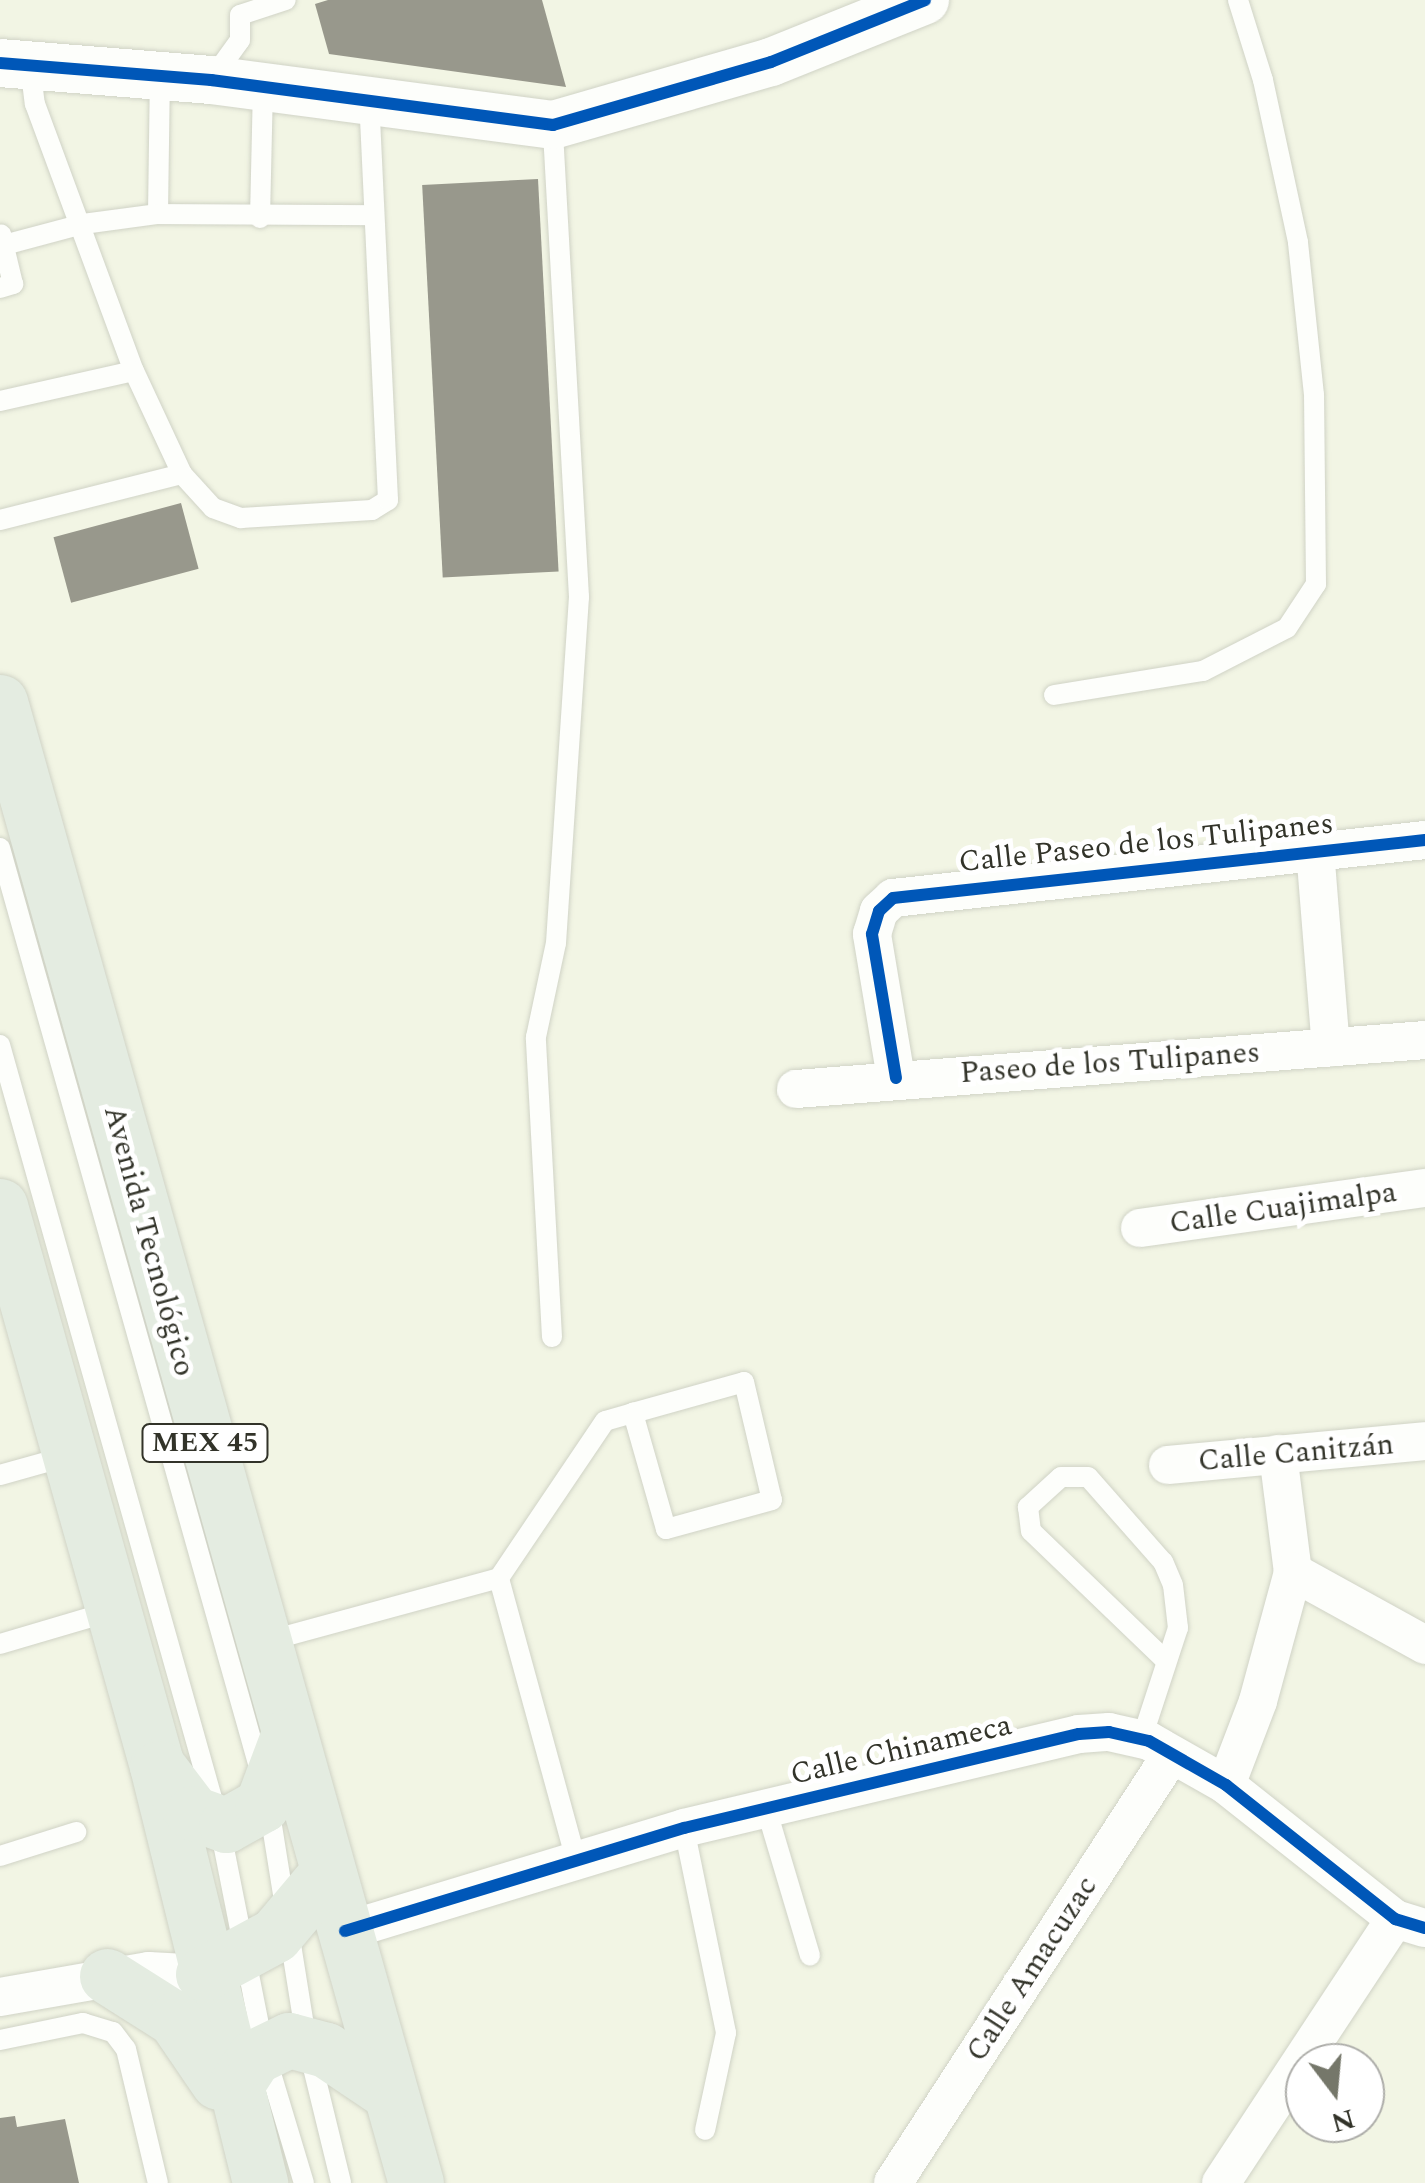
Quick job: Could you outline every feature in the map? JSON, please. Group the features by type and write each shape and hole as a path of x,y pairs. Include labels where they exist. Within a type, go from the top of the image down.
{"main road":[{"name":"Avenida Tecnológico","path":"0,702 416,2183"},
{"path":"0,1206 9,1271 70,1456 157,1766 254,1953 262,2077 260,2183"},
{"path":"157,1766 193,1813 219,1823 246,1818 267,1796 288,1736"},
{"path":"254,1953 328,1872"},
{"path":"254,1953 345,1931"},
{"path":"107,1976 262,2077 390,2093"}],"street":[{"path":"15,64 160,74 552,124 771,62 925,0"},
{"name":"Calle Paseo de los Tulipanes","path":"896,1078 872,934 879,911 904,893 1425,840"},
{"path":"1314,850 1331,1047"},
{"name":"Paseo de los Tulipanes","path":"796,1090 896,1078 1425,1040"},
{"name":"Calle Cuajimalpa","path":"1140,1228 1425,1188"},
{"name":"Calle Canitzán","path":"1168,1465 1425,1441"},
{"path":"1226,1785 1258,1701 1293,1572 1278,1454"},
{"path":"1293,1572 1425,1644"},
{"name":"Calle Chinameca","path":"345,1931 684,1828 1080,1734 1156,1747 1226,1785 1410,1924"},
{"name":"Calle Amacuzac","path":"893,2183 1156,1747"},
{"path":"1220,2183 1410,1924"},
{"path":"0,1998 254,1953"}],"lane":[{"path":"211,80 240,40 238,8 286,0"},
{"path":"1054,695 1203,672 1288,628 1316,584 1314,395 1298,242 1263,80 1238,0"},
{"path":"15,64 83,224 134,370 182,474 213,508 241,518 372,510 388,500 369,100"},
{"path":"158,214 160,74"},
{"path":"260,218 263,86"},
{"path":"552,124 579,597 556,943 536,1037 552,1337"},
{"path":"0,288 13,284 2,238 158,214 260,218 374,215"},
{"path":"0,402 134,370"},
{"path":"0,520 182,474"},
{"path":"0,848 267,1796 254,1953 262,2077 304,2183"},
{"path":"0,1045 254,1953"},
{"path":"262,1643 499,1578 605,1421 633,1413 744,1382 772,1500 666,1529 633,1413"},
{"path":"0,1474 70,1456"},
{"path":"1156,1747 1166,1662 1178,1628 1163,1562 1088,1477 1066,1474 1028,1506 1031,1532 1166,1662"},
{"path":"499,1578 576,1860"},
{"path":"0,1644 114,1611"},
{"path":"766,1808 810,1956"},
{"path":"684,1828 726,2032 704,2130"},
{"path":"0,1856 76,1832"},
{"path":"0,2040 83,2023 113,2032 126,2050 158,2183"},
{"path":"262,2077 342,2183"}],"building":[{"path":"328,0 542,0 566,87 329,54 315,4"},
{"path":"538,179 559,571 443,578 422,185"},
{"path":"181,503 199,569 71,603 53,537"},
{"path":"15,2116 17,2127 65,2119 79,2183 0,2183 0,2118"}],"cycle path":[{"path":"0,63 211,80 553,125 771,62 925,0"},
{"path":"896,1078 872,934 879,911 893,898 1425,840"},
{"path":"345,1931 684,1828 1079,1734 1109,1732 1149,1741 1226,1785 1395,1919 1425,1928"}]}
